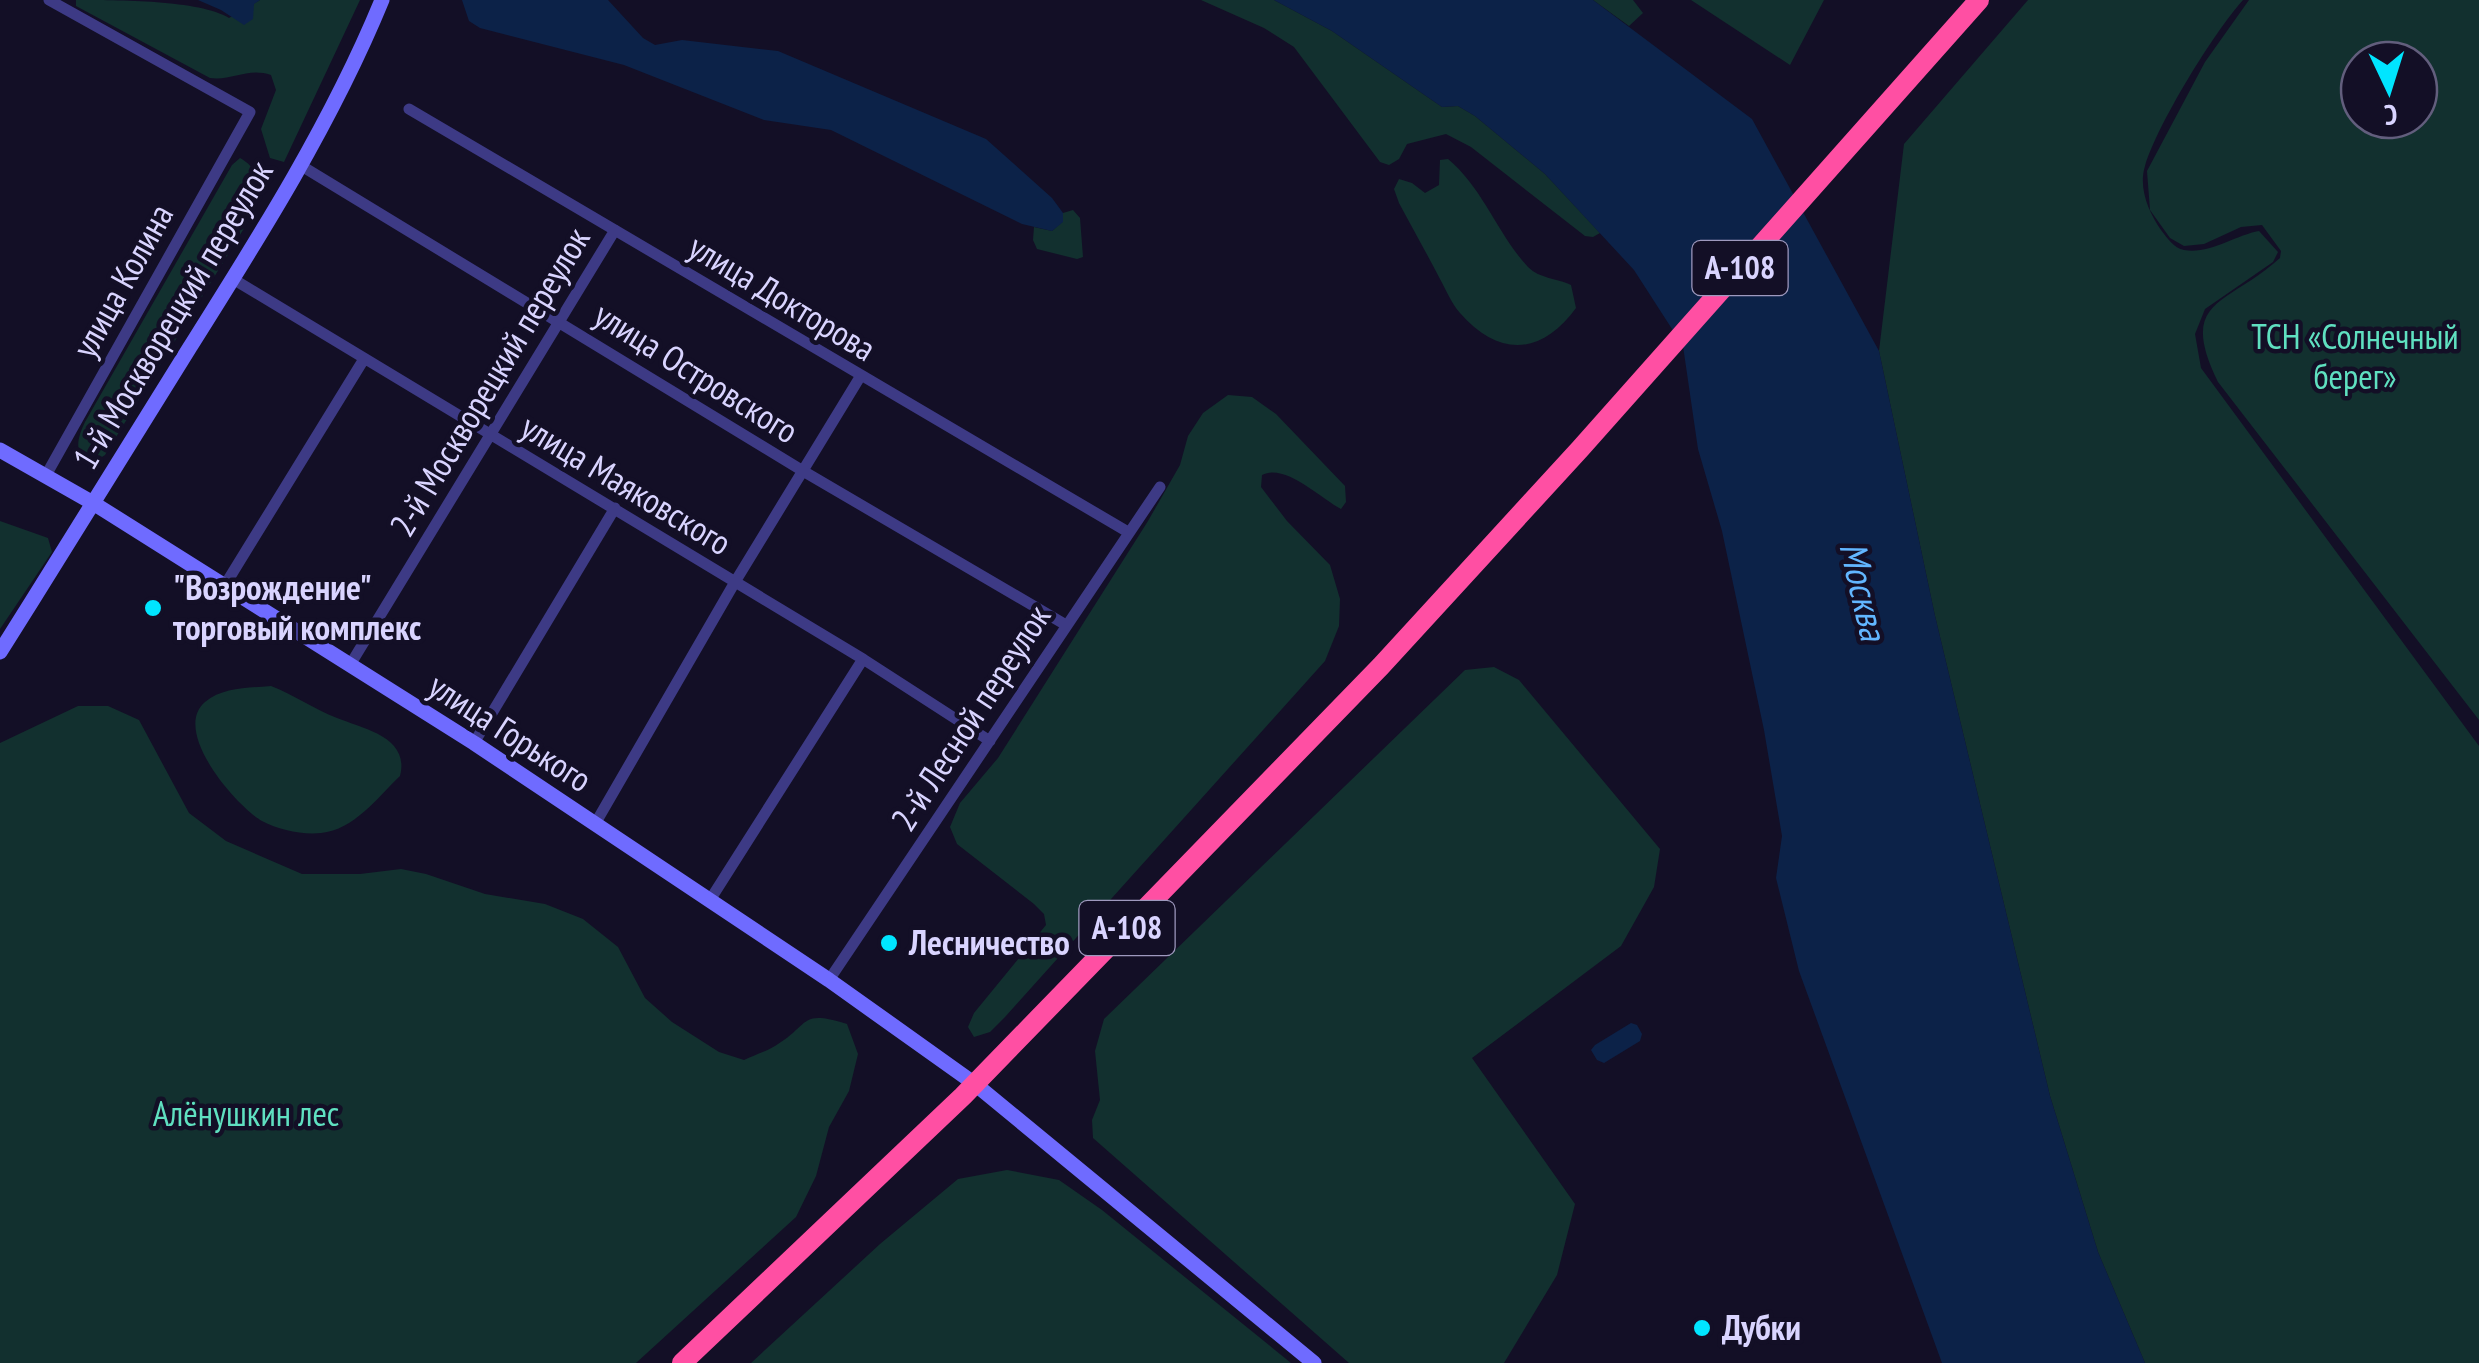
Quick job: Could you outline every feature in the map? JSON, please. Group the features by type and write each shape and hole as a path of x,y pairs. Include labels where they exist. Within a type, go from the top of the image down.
{"highway":[{"name":"А-108","path":"682,1363 975,1084 1381,666 1580,449 1978,0"}],"main road":[{"name":"1-й Москворецкий переулок","path":"0,652 300,165 364,44 382,0"},
{"name":"улица Горького","path":"0,450 93,503 474,743 830,980 975,1084 1314,1363"}],"street":[{"name":"улица Колина","path":"45,477 250,112 49,0"},
{"name":"улица Докторова","path":"409,110 1128,532"},
{"name":"улица Островского","path":"300,165 802,471 1066,625"},
{"name":"2-й Москворецкий переулок","path":"350,666 615,230"},
{"name":"улица Маяковского","path":"233,279 863,659 990,741"},
{"path":"225,585 364,359"},
{"path":"595,824 734,582 860,377"},
{"name":"2-й Лесной переулок","path":"830,980 1160,487"},
{"path":"474,743 615,508"},
{"path":"710,900 863,659"}],"green space":[{"path":"76,0 179,4 229,18 260,0 360,0 284,162 270,158 261,129 276,90 271,75 210,78 76,6"},
{"path":"1201,0 1274,0 1332,31 1442,107 1458,106 1475,116 1545,174 1600,233 1585,236 1471,147 1446,134 1407,144 1399,159 1389,165 1380,162 1294,47 1264,28"},
{"path":"1593,0 1633,0 1643,13 1629,26"},
{"path":"1691,0 1824,0 1790,65"},
{"path":"2028,0 2243,0 2202,56 2161,127 2145,166 2144,191 2157,223 2180,249 2203,250 2259,231 2278,252 2273,262 2205,309 2195,334 2201,368 2479,746 2479,1363 2145,1363 2098,1252 2050,1096 1935,616 1879,351 1904,144"},
{"name":"ТСН «Солнечный берег»","path":"2249,0 2479,0 2479,720 2218,382 2203,334 2206,319 2226,296 2280,258 2281,251 2262,225 2241,227 2204,244 2184,246 2170,238 2150,210 2147,171 2205,62"},
{"path":"240,158 258,182 254,212 105,455 94,462 86,461 78,447 85,422 232,165"},
{"path":"1448,159 1471,184 1528,267 1571,285 1576,308 1549,335 1535,342 1505,344 1475,328 1452,301 1394,189 1399,179 1425,193 1439,185 1440,160"},
{"path":"1073,210 1080,218 1083,257 1037,249 1034,227 1052,231 1062,222 1063,213"},
{"path":"1228,395 1252,397 1276,414 1345,486 1346,502 1341,509 1281,474 1262,475 1261,487 1287,521 1330,565 1340,599 1339,626 1325,661 1005,1017 990,1032 974,1037 968,1027 974,1013 1046,925 1044,914 1034,904 957,844 950,827 960,803 998,758 1148,521 1180,465 1188,436 1203,413"},
{"path":"0,521 48,538 52,552 0,629"},
{"path":"1494,667 1519,680 1660,849 1654,887 1621,946 1472,1058 1575,1204 1557,1275 1504,1363 1349,1363 1093,1138 1092,1120 1100,1100 1095,1051 1104,1019 1465,670"},
{"path":"271,686 382,736 398,752 400,776 344,826 306,833 262,821 237,800 201,748 197,715 205,702 228,691"},
{"name":"Алёнушкин лес","path":"78,706 108,706 139,720 189,813 226,841 302,874 401,869 485,894 545,904 583,919 618,947 645,998 672,1022 719,1052 744,1060 775,1046 812,1019 847,1024 858,1054 849,1091 829,1127 816,1176 796,1217 636,1363 0,1363 0,743"},
{"path":"1007,1170 1059,1180 1102,1210 1291,1363 751,1363 880,1244 958,1179"}],"water":[{"path":"198,0 260,0 254,4 253,19 244,25"},
{"path":"462,0 608,0 643,38 655,45 682,40 778,51 986,139 1052,198 1063,213 1063,222 1052,231 1022,224 831,130 764,120 624,65 480,28 469,21"},
{"name":"Москва","path":"1274,0 1593,0 1752,119 1879,351 1935,616 2050,1096 2098,1252 2145,1363 1942,1363 1799,971 1776,878 1782,836 1764,730 1722,531 1698,449 1683,346 1634,270 1545,174 1475,116 1458,106 1442,107 1332,31"},
{"path":"1631,1023 1642,1034 1640,1041 1604,1063 1597,1060 1591,1050 1595,1045"}],"place":[{"name":"\"Возрождение\" торговый комплекс","path":"153,608"},
{"name":"Лесничество","path":"889,943"},
{"name":"Дубки","path":"1702,1328"}]}
